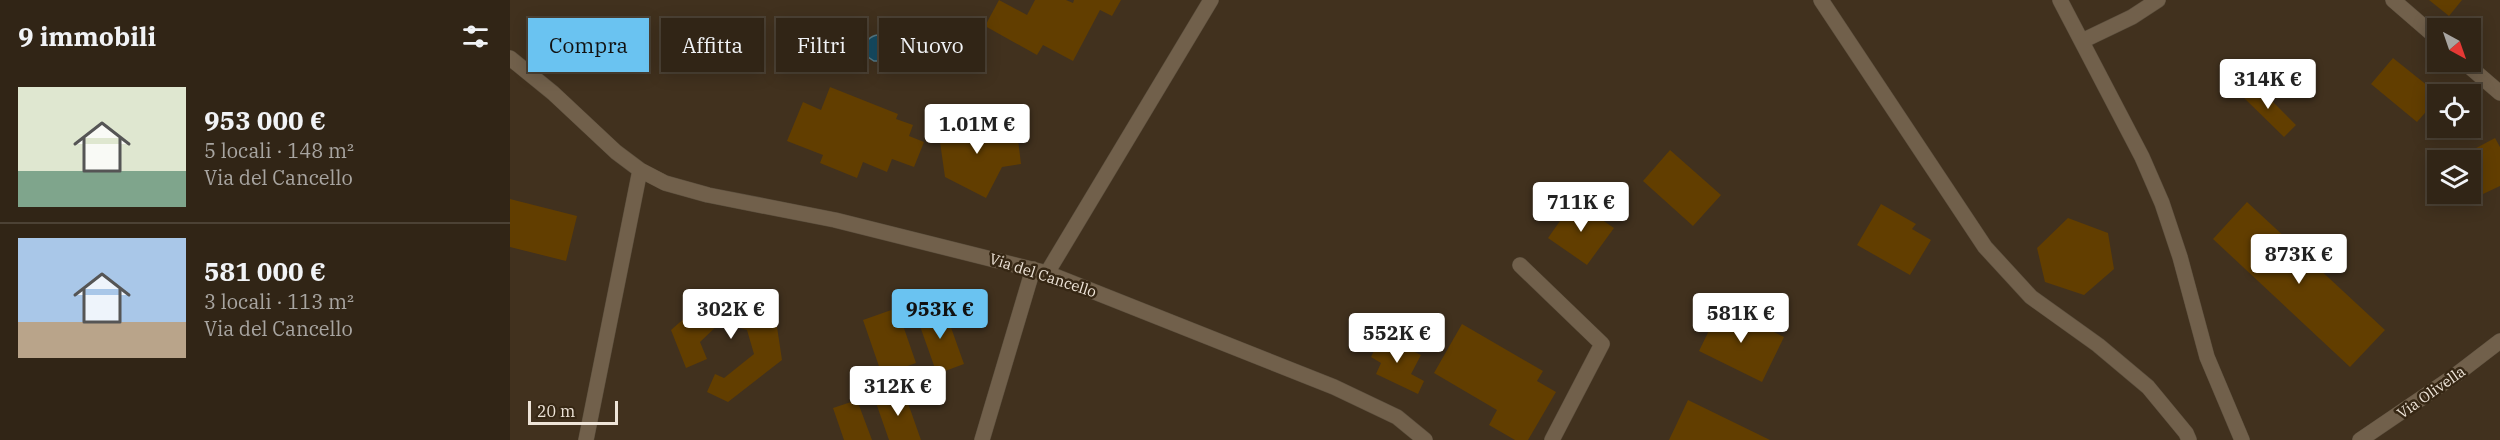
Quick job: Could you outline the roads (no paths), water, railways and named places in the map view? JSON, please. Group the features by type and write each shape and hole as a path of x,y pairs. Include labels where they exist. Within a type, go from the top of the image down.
{"street":[{"path":"982,440 1040,271 1211,0"},
{"path":"1821,0 1985,247 2031,297 2098,345 2148,387 2189,440"},
{"path":"2060,0 2142,157 2162,203 2180,256 2206,357 2242,440"},
{"path":"2082,41 2132,17 2158,0"},
{"path":"2393,0 2427,29"},
{"name":"Via del Cancello","path":"510,58 553,93 616,152 640,170 665,183 708,195 835,220 1040,271 1334,387 1397,417 1425,440"},
{"path":"2476,72 2500,93"},
{"path":"586,440 640,170"},
{"path":"1520,265 1602,344 1552,440"},
{"name":"Via Olivella","path":"2360,440 2457,374 2500,341"}],"water":[{"path":"879,35 879,61 874,61 867,54 867,41"}]}
